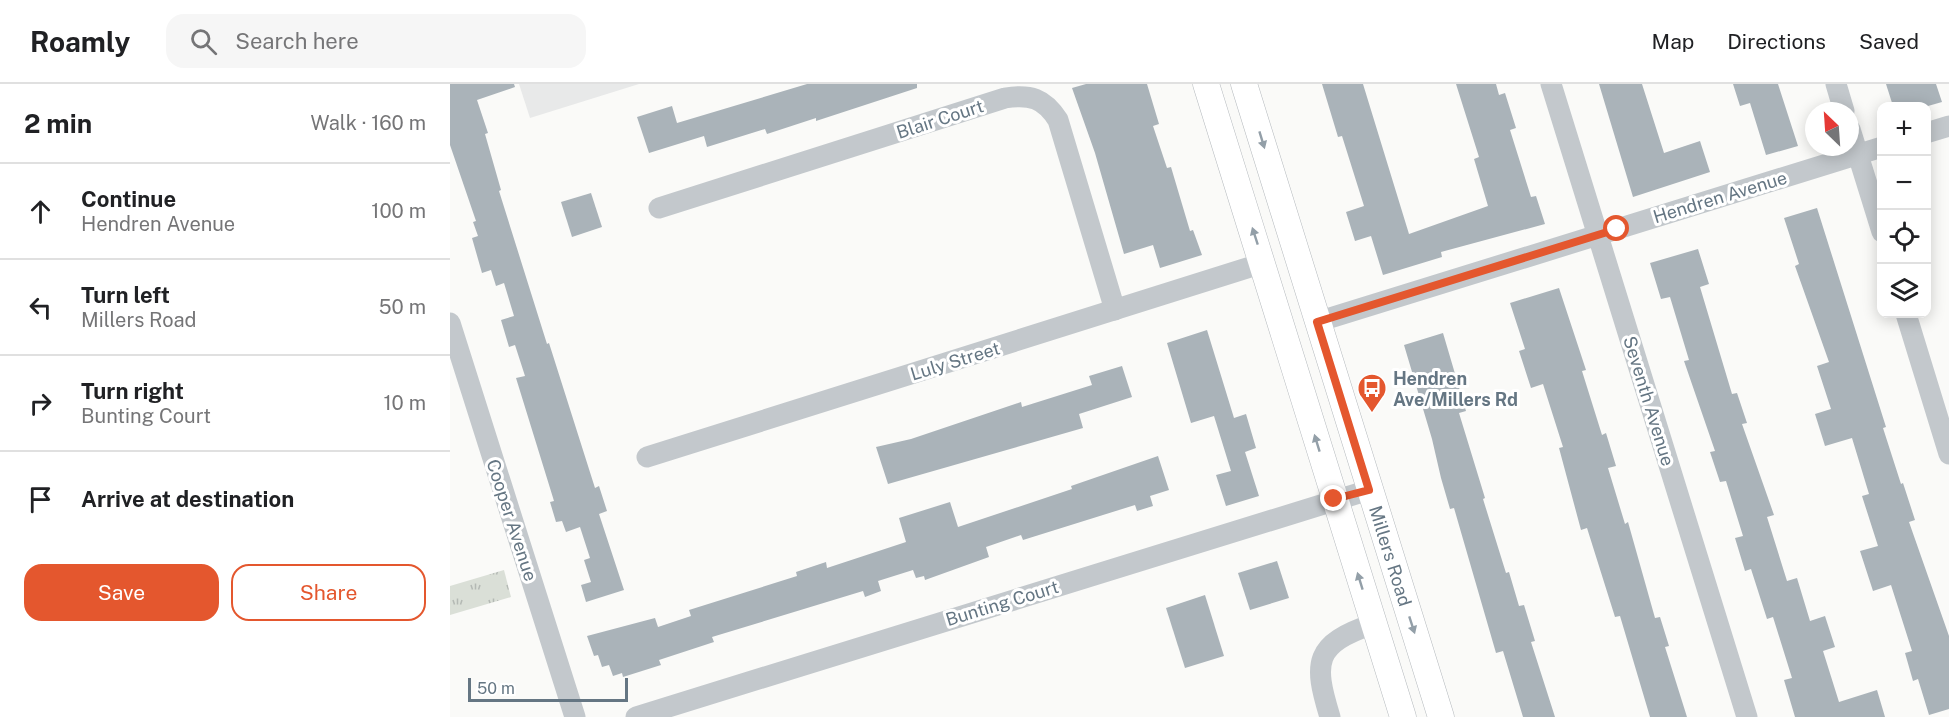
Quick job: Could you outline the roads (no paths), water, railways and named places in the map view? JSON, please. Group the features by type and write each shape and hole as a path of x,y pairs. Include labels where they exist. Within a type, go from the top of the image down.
{"main road":[{"name":"Millers Road","path":"1206,84 1402,717"},
{"name":"Millers Road","path":"1244,84 1441,717"}],"street":[{"name":"Seventh Avenue","path":"1551,84 1748,717"},
{"path":"1836,84 1841,102"},
{"name":"Blair Court","path":"659,208 1005,98 1024,95 1039,99 1050,106 1058,120 1115,310"},
{"path":"1931,131 1949,126"},
{"name":"Hendren Avenue","path":"1859,154 1877,148"},
{"name":"Hendren Avenue","path":"1317,322 1852,156"},
{"path":"1859,156 1877,218"},
{"name":"Luly Street","path":"647,457 1263,263"},
{"path":"1907,318 1949,454"},
{"name":"Cooper Avenue","path":"450,323 574,717"},
{"name":"Bunting Court","path":"636,717 1369,490"},
{"path":"1330,717 1318,674 1320,662 1330,646 1373,624"}],"place":[{"name":"Hendren Ave/Millers Rd","path":"1372,414"}]}
